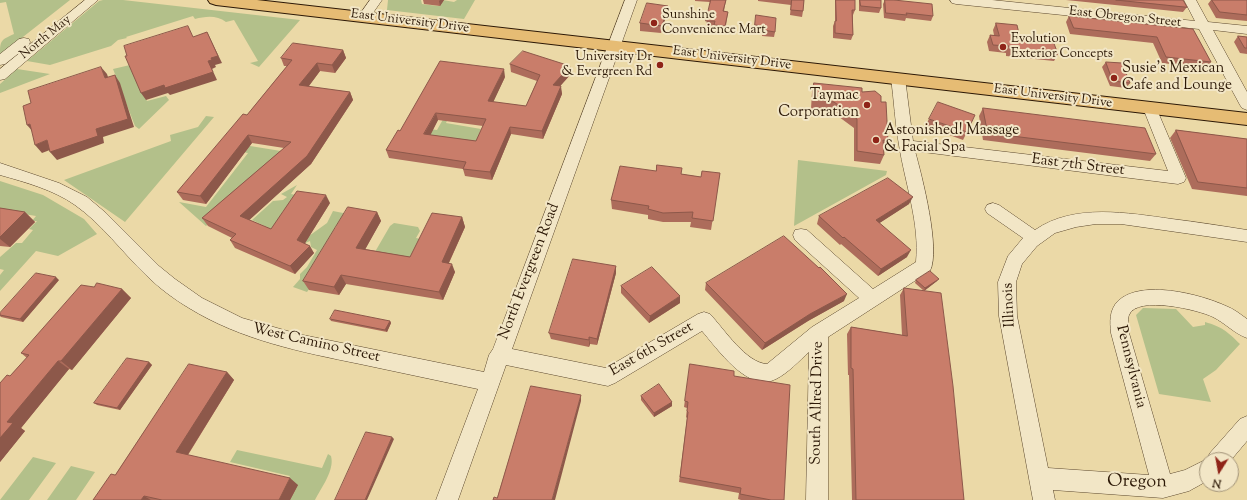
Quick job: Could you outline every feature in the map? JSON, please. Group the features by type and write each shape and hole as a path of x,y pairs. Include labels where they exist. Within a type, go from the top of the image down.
{"main road":[{"name":"East University Drive","path":"216,0 1247,119"}],"street":[{"name":"North May","path":"0,61 78,0"},
{"name":"North May","path":"0,76 92,0"},
{"path":"359,16 366,0"},
{"path":"359,16 376,0"},
{"name":"North Evergreen Road","path":"446,500 615,45 626,0"},
{"name":"East Obregon Street","path":"956,0 1045,5 1204,26 1247,30"},
{"path":"1190,0 1247,105"},
{"name":"South Allred Drive","path":"817,500 819,333 924,266 926,248 915,180 906,145 898,78"},
{"name":"East 7th Street","path":"906,145 1178,178 1150,108"},
{"name":"West Camino Street","path":"0,169 23,176 80,201 115,231 153,272 170,285 219,316 242,327 302,344 489,382"},
{"path":"994,209 1035,238"},
{"name":"Illinois","path":"1044,500 1041,478 1008,316 1007,282 1014,261 1035,238 1050,228 1076,220 1121,218 1247,236"},
{"path":"801,235 872,299"},
{"name":"Pennsylvania","path":"1163,487 1120,333 1118,318 1123,307 1132,300 1148,297 1190,303 1219,311 1239,323 1247,330"},
{"name":"East 6th Street","path":"499,356 608,377 704,320 740,361 756,372 770,373 819,333"},
{"path":"1224,452 1247,426"},
{"name":"Oregon","path":"1041,478 1163,487 1189,480 1199,474"}],"green space":[{"path":"0,0 70,0 0,55 0,46 2,41 14,34 6,2 0,3"},
{"path":"123,0 300,20 259,67 250,63 258,61 234,20 226,22 219,18 211,17 195,19 193,16 126,37 127,38 118,40 111,46 50,65 27,61 99,1"},
{"path":"388,0 421,0 422,4 438,6 443,0 454,2 457,0 475,0 464,19 387,10"},
{"path":"130,65 147,101 166,96 169,100 139,129 135,126 113,69"},
{"path":"17,69 50,74 0,93 0,84"},
{"path":"459,91 446,123 481,129 476,142 447,143 404,126 437,130"},
{"path":"206,116 214,117 125,222 64,180 171,141 170,135 198,127"},
{"path":"244,145 287,152 206,226 179,202 206,207 248,153 221,149"},
{"path":"798,160 887,171 886,175 794,226"},
{"path":"0,181 43,195 84,219 97,234 58,256 36,251 0,291 0,275 4,270 0,269 0,257 16,243 22,243 33,230 29,229 37,221 32,221 36,216 0,210"},
{"path":"297,185 291,194 302,196 283,211 281,215 309,236 327,223 333,211 353,215 335,227 337,232 312,285 307,292 293,287 300,279 300,274 307,267 317,250 311,247 310,241 303,244 252,220 273,201 283,200 287,197 281,194"},
{"path":"394,223 418,227 420,231 416,238 421,239 437,257 372,257 390,226"},
{"path":"1143,308 1176,309 1193,327 1205,325 1205,322 1211,324 1224,330 1240,344 1216,370 1203,379 1211,402 1159,394 1136,315"},
{"path":"237,450 322,468 328,454 331,456 332,461 327,479 315,500 288,500 286,484 290,476 230,462"},
{"path":"33,457 56,463 29,500 0,500"},
{"path":"71,466 95,472 76,500 47,500"}],"building":[{"path":"711,0 726,0 723,11 728,12 725,26 714,25 715,21 706,21"},
{"path":"792,0 804,0 803,11 791,10"},
{"path":"836,0 855,0 855,10 852,10 853,35 835,33"},
{"path":"860,0 881,0 881,8 861,6"},
{"path":"885,0 932,4 933,16 906,13 907,15 886,13"},
{"path":"1116,0 1183,0 1187,7"},
{"path":"1212,0 1247,0 1247,15 1220,12"},
{"path":"647,3 668,6 662,26 640,23"},
{"path":"756,15 776,18 775,32 763,30 763,26 755,25"},
{"path":"1069,16 1193,29 1211,62 1166,57 1157,37 1074,28"},
{"path":"996,23 1017,25 1020,38 1053,41 1058,54 1010,49 1009,46 993,45 990,35 999,36"},
{"path":"188,26 193,37 207,32 218,56 211,58 212,60 208,61 213,72 165,88 164,85 141,93 125,56 127,56 124,46"},
{"path":"1238,36 1247,37 1247,48 1245,48"},
{"path":"293,43 343,50 332,65 317,63 299,85 350,92 307,156 240,216 271,229 297,191 326,195 297,240 310,246 290,266 230,240 236,234 202,218 291,142 248,135 200,196 177,192 243,114 247,115 292,60 281,58"},
{"path":"523,51 570,66 553,85 561,86 542,131 510,127 490,172 463,169 466,162 386,150 398,130 400,131 440,61 504,69 488,101 526,106 540,75 510,64","holes":["436,113 486,119 476,141 424,134"]},
{"path":"1106,62 1122,63 1130,83 1113,81"},
{"path":"101,67 105,78 115,75 128,119 96,129 98,136 50,152 47,140 35,145 30,124 27,125 23,106 31,103 28,91"},
{"path":"814,83 862,88 862,92 875,91 881,96 881,102 886,102 888,141 883,140 884,155 857,151 857,119 834,102 814,99"},
{"path":"938,102 975,115 967,132 929,119"},
{"path":"983,108 1145,128 1156,154 988,133"},
{"path":"1176,130 1247,139 1247,188 1198,182"},
{"path":"657,165 682,168 681,174 701,177 702,171 720,173 713,221 692,218 693,212 663,213 648,209 649,206 611,200 620,166 656,171"},
{"path":"888,178 913,197 876,220 911,250 881,269 819,216"},
{"path":"348,207 377,212 356,248 410,257 432,213 462,217 442,262 452,264 439,292 341,275 334,287 303,281"},
{"path":"0,208 25,212 0,237"},
{"path":"784,236 819,268 820,267 847,294 810,314 765,343 706,283"},
{"path":"573,259 616,266 597,339 589,337 589,340 549,333"},
{"path":"652,267 680,296 650,316 621,286"},
{"path":"930,271 939,279 925,288 916,280"},
{"path":"36,273 56,277 20,319 0,315 0,313"},
{"path":"97,283 122,289 61,361 58,361 7,422 13,423 0,438 0,383 7,375 10,376 29,355 21,353 81,285 94,287"},
{"path":"904,288 941,293 953,386 964,500 856,500 851,327 907,336"},
{"path":"335,310 390,321 385,330 330,319"},
{"path":"127,358 149,362 117,408 94,403"},
{"path":"189,364 227,372 176,452 290,478 279,500 162,500 144,496 141,500 93,500 111,474 115,475"},
{"path":"690,364 734,371 734,376 790,385 784,500 771,500 740,494 741,488 680,477 688,412 688,402 685,401"},
{"path":"659,384 672,402 654,413 641,396"},
{"path":"531,386 581,395 552,500 493,500 494,497 497,498"},
{"path":"366,432 392,437 365,500 335,500"}],"place":[{"name":"Sunshine Convenience Mart","path":"654,23"},
{"name":"Evolution Exterior Concepts","path":"1003,47"},
{"name":"University Dr & Evergreen Rd","path":"660,65"},
{"name":"Susie's Mexican Cafe and Lounge","path":"1114,78"},
{"name":"Taymac Corporation","path":"867,105"},
{"name":"Astonished! Massage & Facial Spa","path":"876,140"}]}
